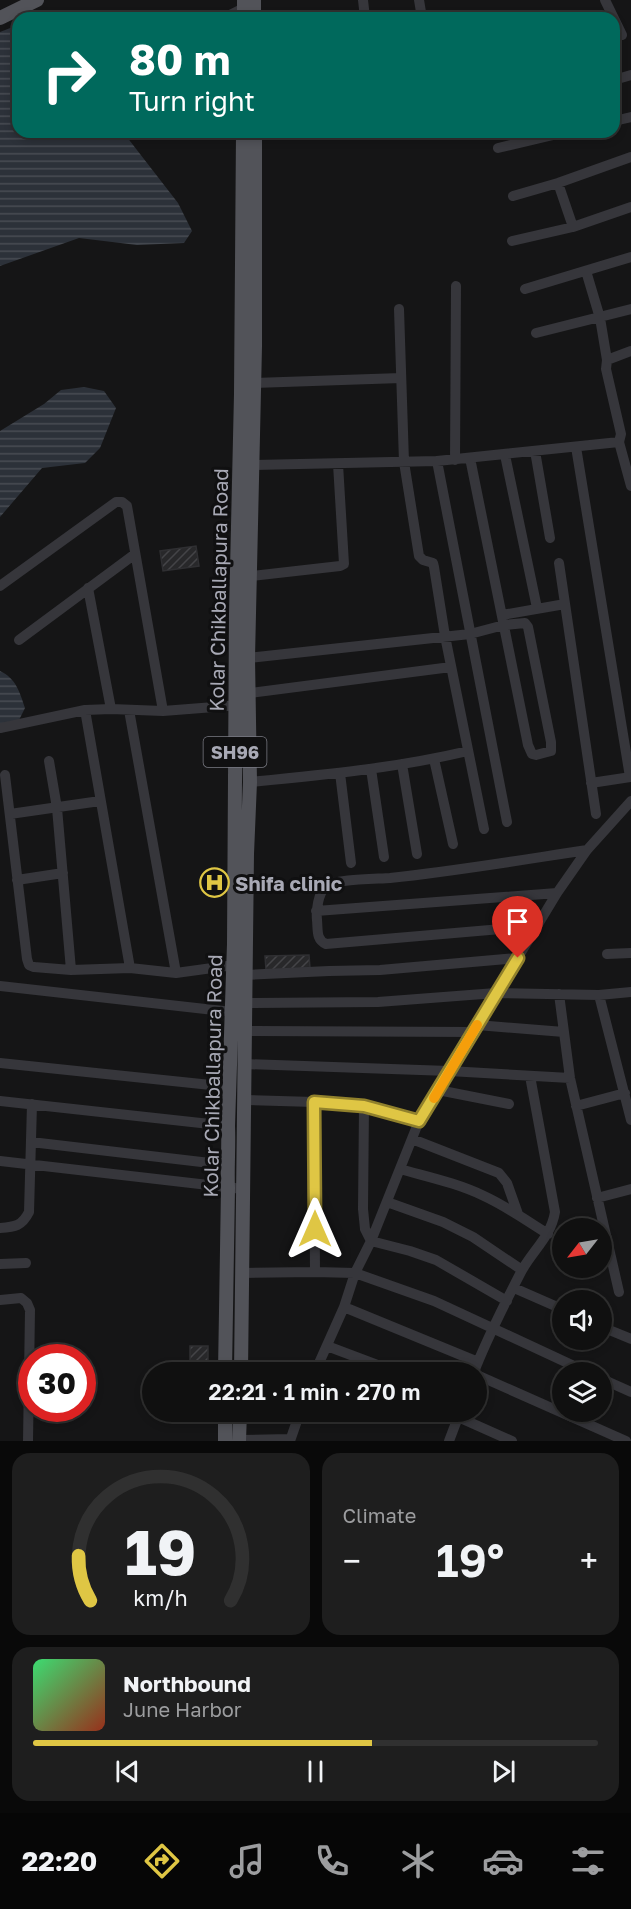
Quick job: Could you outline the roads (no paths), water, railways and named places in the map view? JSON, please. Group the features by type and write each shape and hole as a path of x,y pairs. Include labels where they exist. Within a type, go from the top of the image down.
{"main road":[{"path":"2,14 33,2"},
{"name":"Kolar Chikballapura Road","path":"226,1362 235,1188 244,1100 244,1031 236,1006 245,975 250,782 250,699 243,577 241,394 243,138"},
{"name":"Kolar Chikballapura Road","path":"241,1362 242,1273 235,1188 227,1165 230,1153 228,1126 236,1006 234,964 235,705 253,465 255,138"},
{"path":"227,1422 230,1441"},
{"path":"230,1441 237,1422"}],"street":[{"path":"498,148 541,138"},
{"path":"513,195 558,183 631,157"},
{"path":"558,183 573,227"},
{"path":"512,241 573,227 631,207"},
{"path":"525,289 631,257"},
{"path":"586,271 600,318 607,360 606,369 621,434 619,442 631,486"},
{"path":"456,286 456,460"},
{"path":"399,309 404,462 419,556 433,563 434,567 445,636 484,829"},
{"path":"536,333 631,309"},
{"path":"607,360 631,351"},
{"path":"254,383 401,378"},
{"path":"253,465 456,460 619,442"},
{"path":"576,447 631,777 591,783"},
{"path":"535,452 550,538"},
{"path":"505,455 537,608"},
{"path":"470,458 528,745 532,754 549,752 551,742 527,624 503,620"},
{"path":"437,461 507,822"},
{"path":"243,577 344,564 338,464"},
{"path":"0,586 116,502 122,502 127,506 164,711"},
{"path":"19,640 135,554"},
{"path":"559,563 596,814"},
{"path":"88,588 111,709"},
{"path":"248,658 470,634 537,608 565,604"},
{"path":"0,728 85,710 164,711 235,705 250,699 451,667"},
{"path":"85,710 130,968"},
{"path":"129,710 176,973"},
{"path":"250,782 371,769 468,751"},
{"path":"434,759 453,844"},
{"path":"49,760 57,808 71,970"},
{"path":"402,764 417,854"},
{"path":"371,769 384,857"},
{"path":"340,773 351,862"},
{"path":"6,775 29,965 71,970 130,968 176,973 234,964"},
{"path":"10,814 100,801"},
{"path":"320,1362 419,1121 557,892 587,850 631,801"},
{"path":"537,926 326,944 318,937 316,911 324,889 330,884 587,850"},
{"path":"17,880 63,873"},
{"path":"316,911 557,892"},
{"path":"607,954 631,953"},
{"path":"245,975 329,970 380,970 518,958"},
{"path":"0,987 236,1006 378,1002 496,993 599,995 631,992"},
{"path":"559,994 570,1078 619,1292"},
{"path":"599,995 630,1108 631,1120"},
{"path":"244,1031 475,1029 564,1032"},
{"path":"0,1063 230,1087"},
{"path":"244,1064 449,1071 570,1078"},
{"path":"479,1362 491,1329 522,1270 553,1224 554,1200 530,1076"},
{"path":"438,1090 509,1104"},
{"path":"576,1106 625,1093"},
{"path":"244,1100 364,1106 419,1121"},
{"path":"0,1101 228,1126"},
{"path":"314,1102 315,1272"},
{"path":"0,1228 25,1221 29,1212 32,1104"},
{"path":"364,1106 363,1209 365,1229 371,1240 436,1260 507,1301"},
{"path":"412,1139 499,1173 507,1183 518,1214"},
{"path":"31,1142 227,1165"},
{"path":"0,1161 235,1188"},
{"path":"400,1169 453,1183 484,1196 518,1214 548,1234"},
{"path":"597,1198 631,1189"},
{"path":"387,1202 443,1222 473,1237 522,1270"},
{"path":"0,1264 26,1263"},
{"path":"242,1273 355,1273 424,1297 565,1362"},
{"path":"514,1288 552,1305"},
{"path":"0,1300 21,1298 30,1310 28,1441"},
{"path":"344,1307 459,1362"},
{"path":"612,1331 631,1340"},
{"path":"327,1346 369,1362"},
{"path":"487,1375 626,1441"},
{"path":"612,1383 631,1392"},
{"path":"230,1441 290,1440 296,1422"},
{"path":"449,1441 456,1422"},
{"path":"475,1422 512,1441"}],"place":[{"name":"Shifa clinic","path":"214,883"}]}
